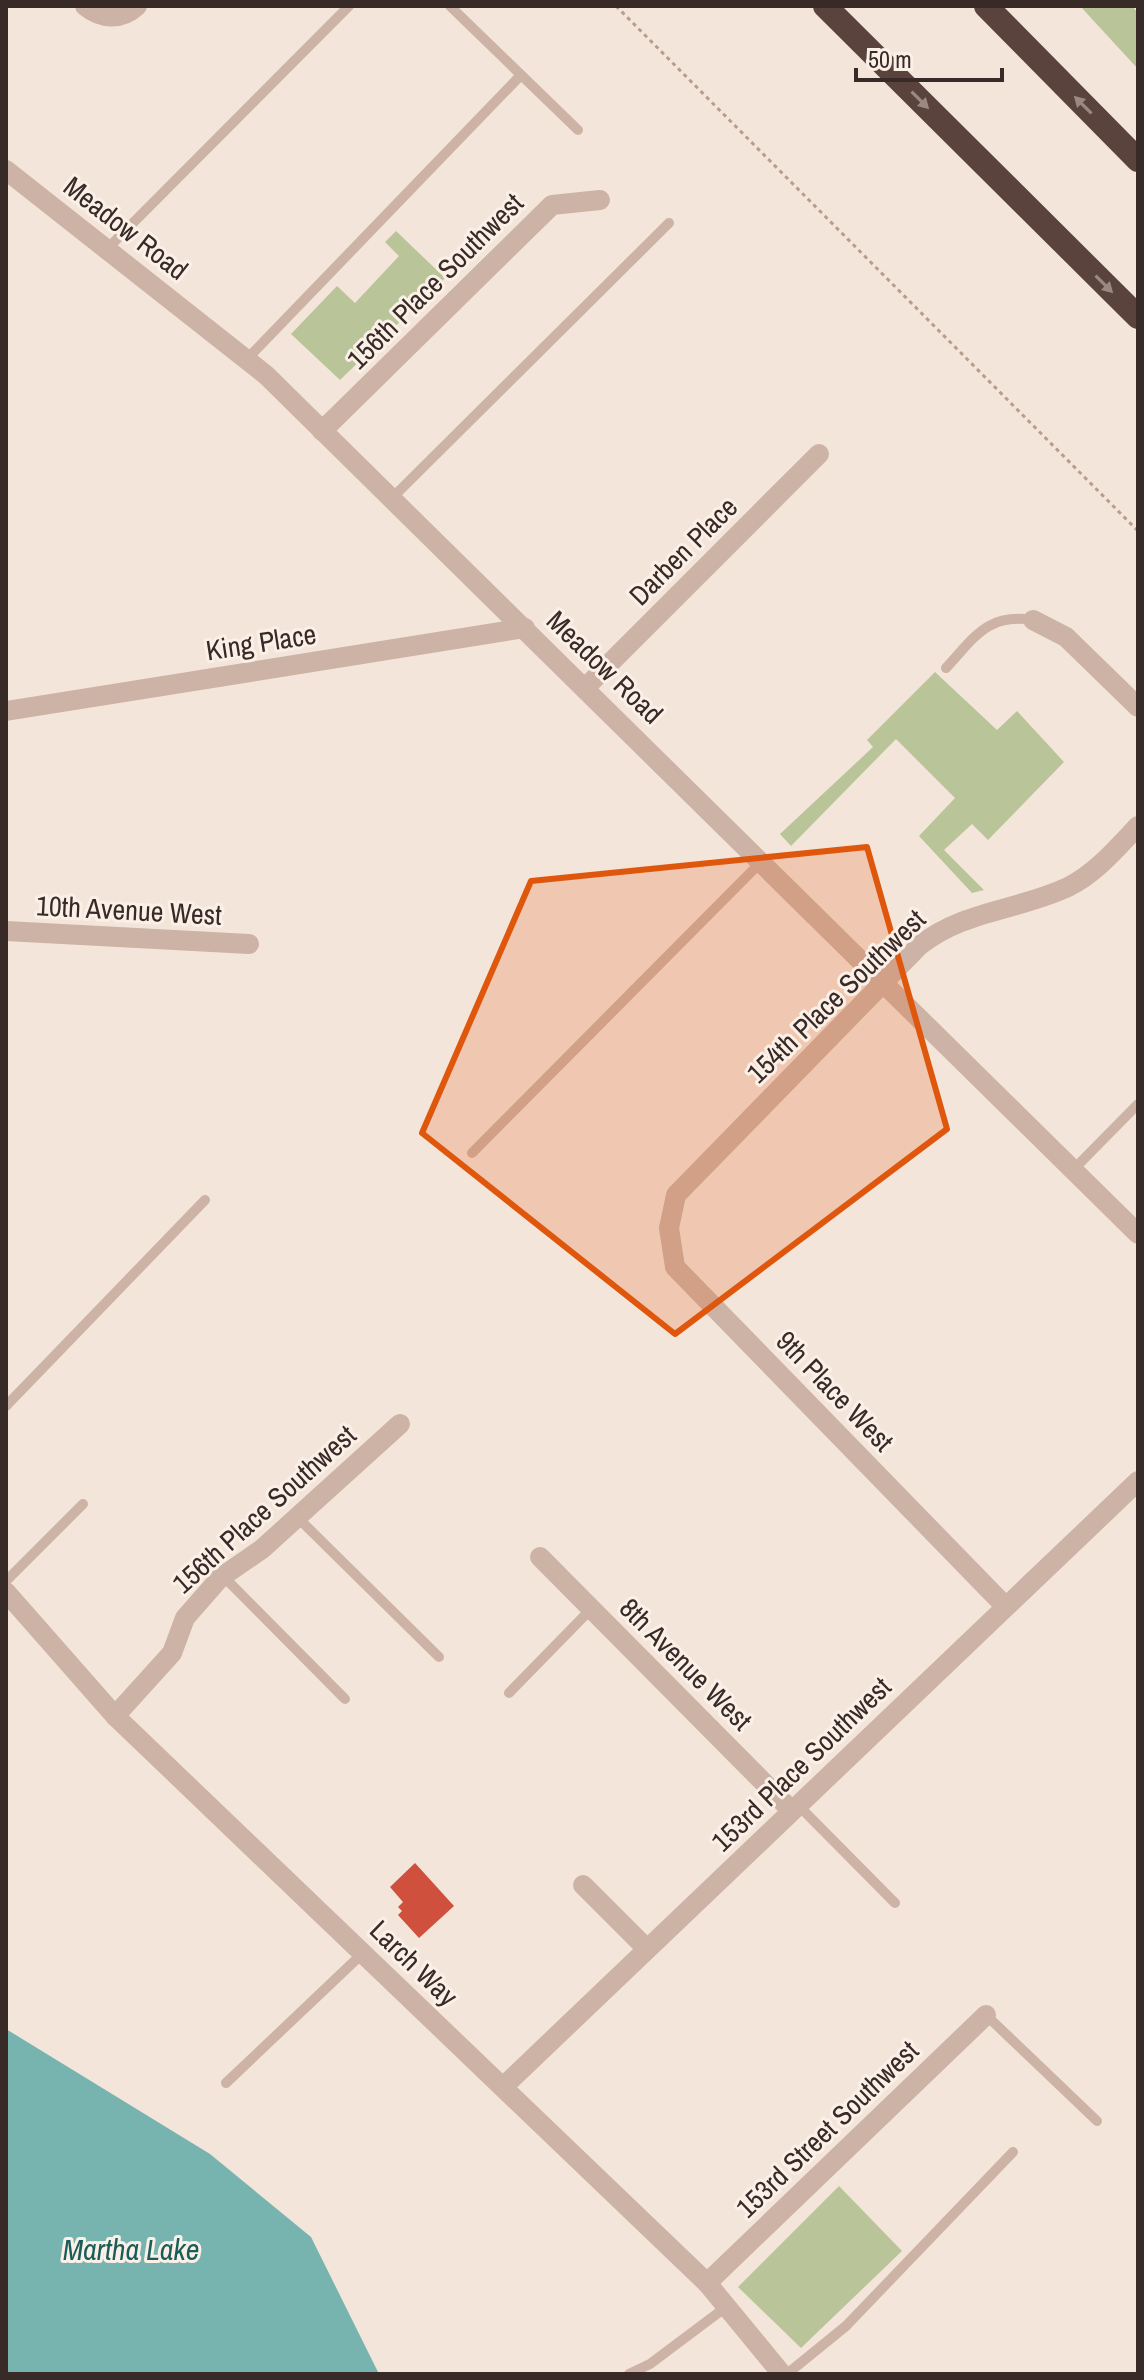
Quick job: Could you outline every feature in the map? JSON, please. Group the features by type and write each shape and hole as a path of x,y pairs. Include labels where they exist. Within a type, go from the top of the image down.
{"highway":[{"path":"825,6 1138,317"},
{"path":"986,6 1138,160"}],"street":[{"path":"85,6 107,17 117,17 137,6"},
{"name":"Meadow Road","path":"6,170 247,359 586,687 759,864 1138,1234"},
{"name":"156th Place Southwest","path":"322,431 552,205 600,200"},
{"name":"Darben Place","path":"586,687 819,454"},
{"path":"1033,620 1066,637 1138,707"},
{"name":"King Place","path":"6,711 525,628"},
{"name":"154th Place Southwest","path":"676,1195 919,946 957,921 1072,885 1092,871 1138,826"},
{"name":"10th Avenue West","path":"6,931 249,944"},
{"name":"9th Place West","path":"676,1195 669,1228 675,1267 1006,1607"},
{"name":"156th Place Southwest","path":"115,1716 172,1653 185,1618 223,1576 262,1549 400,1424"},
{"name":"153rd Place Southwest","path":"503,2087 1138,1481"},
{"name":"8th Avenue West","path":"540,1557 795,1808"},
{"name":"Larch Way","path":"6,1592 115,1716 707,2283 784,2374"},
{"path":"583,1885 647,1949"},
{"name":"153rd Street Southwest","path":"707,2283 986,2015"}],"lane":[{"path":"107,249 349,6"},
{"path":"450,6 578,130"},
{"path":"247,359 521,75"},
{"path":"390,500 669,223"},
{"path":"946,668 990,623 1006,617 1033,620"},
{"path":"472,1153 759,864"},
{"path":"1073,1170 1138,1104"},
{"path":"6,1406 205,1200"},
{"path":"6,1581 83,1504"},
{"path":"297,1517 439,1657"},
{"path":"223,1576 345,1699"},
{"path":"509,1693 591,1609"},
{"path":"795,1808 895,1903"},
{"path":"226,2083 363,1953"},
{"path":"986,2015 1097,2121"},
{"path":"784,2374 846,2326 1013,2152"},
{"path":"629,2374 650,2364 726,2307"}],"path":[{"path":"616,6 1138,531"}],"highlighted area":[{"path":"867,847 947,1129 675,1334 422,1133 531,881"}],"green space":[{"path":"1080,6 1132,6 1138,13 1138,69"},
{"path":"396,231 445,278 340,380 291,334 337,286 355,303 399,256 385,242"},
{"path":"935,672 997,730 1017,711 1064,762 988,840 972,824 944,850 984,890 972,893 919,836 955,798 896,739 791,846 780,834 873,747 867,740"},
{"path":"839,2186 902,2251 801,2348 738,2287"}],"water":[{"name":"Martha Lake","path":"6,2029 210,2154 311,2237 379,2374 6,2374"}],"building":[{"path":"415,1863 454,1906 419,1938 398,1915 402,1911 398,1907 403,1902 390,1887"}]}
